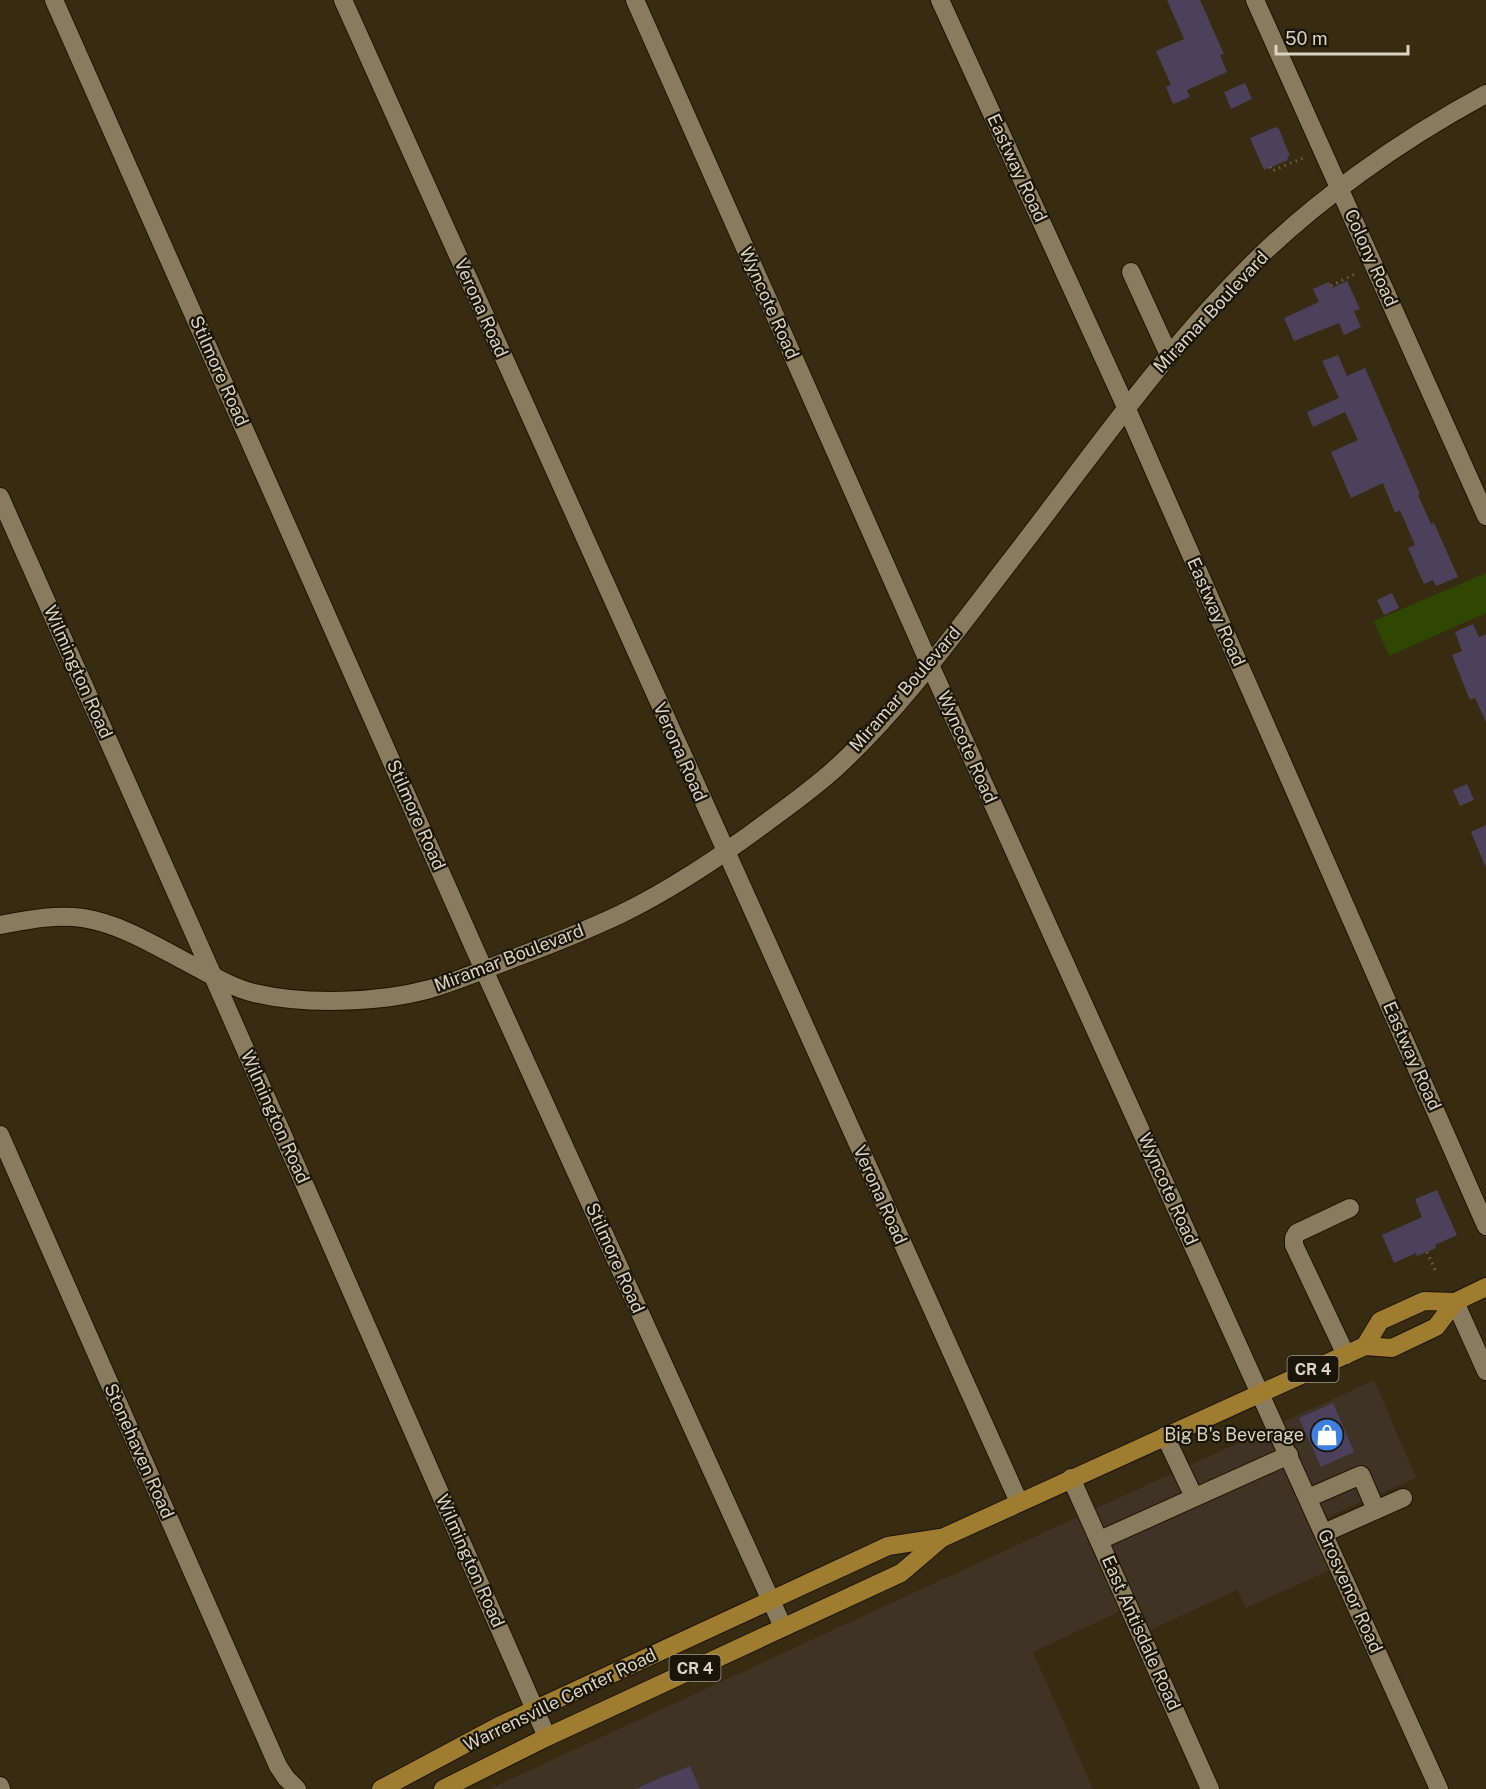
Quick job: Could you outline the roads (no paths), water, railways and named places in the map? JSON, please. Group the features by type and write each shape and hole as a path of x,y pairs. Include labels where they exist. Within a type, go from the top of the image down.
{"main road":[{"name":"Warrensville Center Road","path":"443,1789 547,1737 901,1573 950,1535 1019,1502 1365,1346 1392,1348 1436,1327 1455,1302 1486,1287"},
{"name":"Warrensville Center Road","path":"1365,1346 1380,1321 1424,1301 1455,1302"},
{"name":"Warrensville Center Road","path":"381,1789 499,1726 888,1546 950,1535"}],"street":[{"name":"Stilmore Road","path":"54,0 484,970 783,1627"},
{"name":"Verona Road","path":"343,0 1019,1502"},
{"name":"Wyncote Road","path":"635,0 930,665 1261,1393"},
{"name":"Eastway Road","path":"940,0 1126,407 1486,1226"},
{"name":"Colony Road","path":"1255,0 1486,516"},
{"name":"Miramar Boulevard","path":"0,925 38,918 79,917 107,923 213,976 252,992 320,1000 363,1000 399,997 434,988 484,970 621,914 677,883 725,853 794,802 836,768 888,715 930,665 1126,407 1169,354 1255,261 1340,189 1412,138 1486,94"},
{"path":"1131,272 1169,354"},
{"name":"Wilmington Road","path":"0,497 547,1737"},
{"name":"Stonehaven Road","path":"0,1135 278,1766 297,1789"},
{"path":"1346,1355 1294,1245 1294,1238 1297,1233 1350,1208"},
{"path":"1455,1302 1486,1371"},
{"name":"Grosvenor Road","path":"1261,1393 1439,1789"},
{"path":"1165,1436 1194,1497"},
{"path":"1100,1540 1288,1455"},
{"path":"1308,1498 1361,1475 1376,1510"},
{"name":"East Antisdale Road","path":"1071,1478 1210,1789"},
{"path":"1324,1533 1403,1498"},
{"name":"Stonehaven Road","path":"278,1766 282,1789"}],"place":[{"name":"Big B's Beverage","path":"1327,1435"}]}
